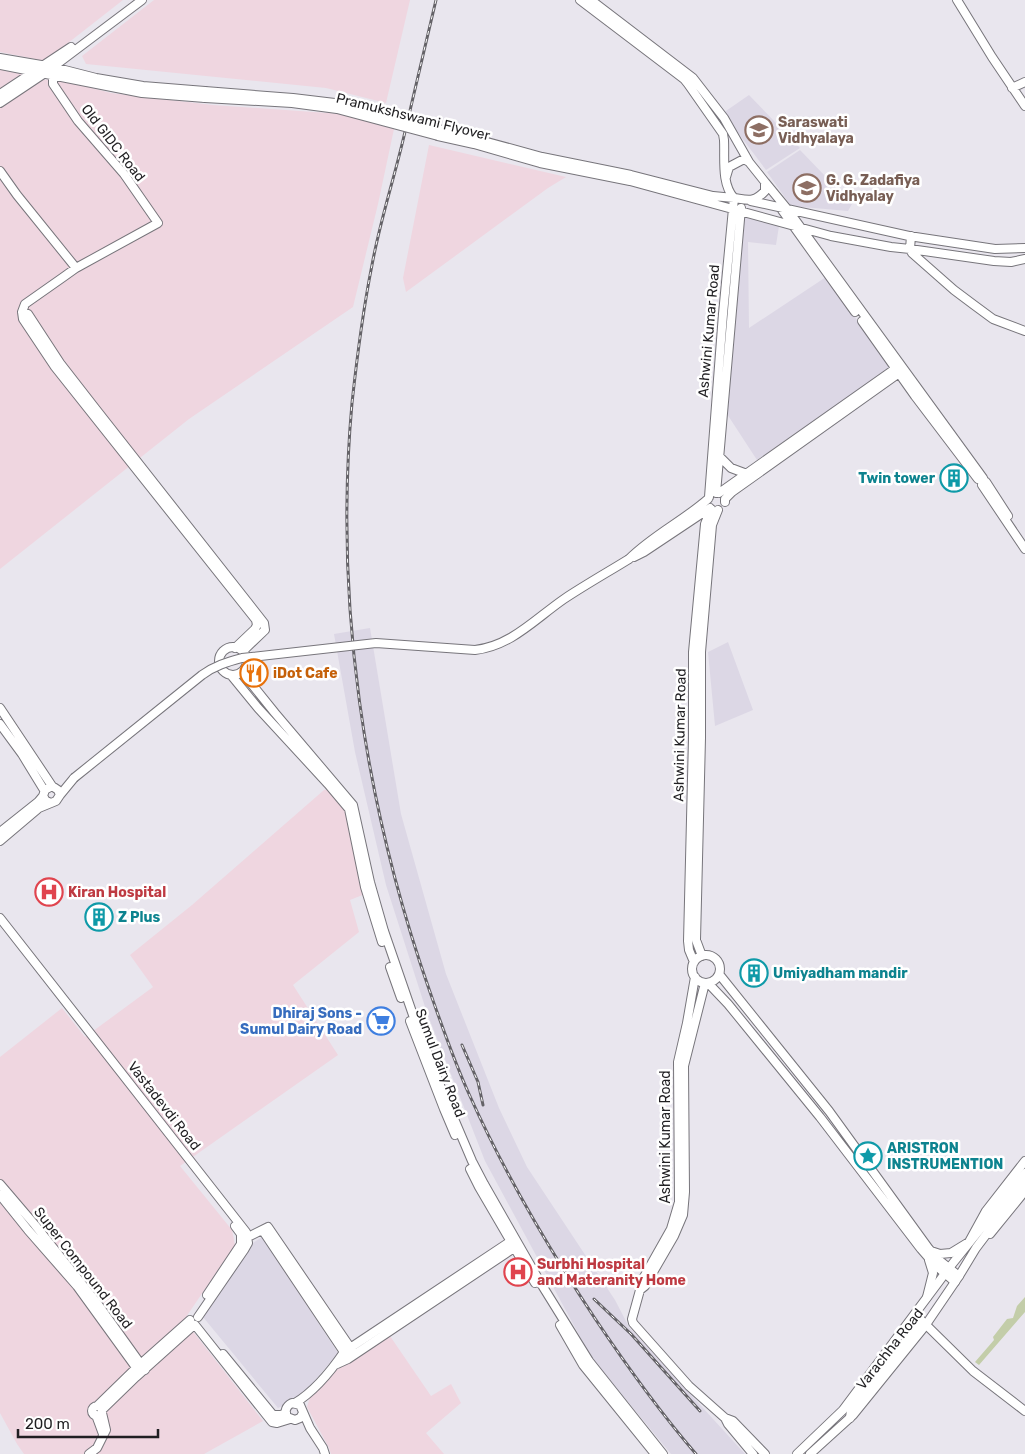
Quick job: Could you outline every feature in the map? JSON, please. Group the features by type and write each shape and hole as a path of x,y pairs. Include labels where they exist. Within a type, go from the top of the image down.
{"street":[{"path":"0,65 36,71 48,70 65,51 133,0"},
{"path":"0,103 142,0"},
{"path":"580,0 686,82 723,134 727,189 734,198 910,236 995,249 1025,248"},
{"path":"591,0 693,78 724,118 749,162 1025,541"},
{"path":"957,0 1025,106"},
{"name":"Pramukshswami Flyover","path":"0,58 48,70 95,77 142,93 205,95 337,109 540,163 678,191 734,198"},
{"name":"Old GIDC Road","path":"48,70 53,84 78,121 124,174 158,223 76,268 25,304 22,312 23,319 55,367 256,620 257,625 255,629 239,649"},
{"path":"0,94 36,71"},
{"path":"1012,88 1025,82"},
{"path":"726,177 730,167 739,160 744,159 749,162"},
{"path":"0,171 17,196 76,268"},
{"path":"751,201 761,196 765,191 765,182"},
{"name":"Pramukshswami Flyover","path":"678,191 723,207 831,236 892,247 994,261 1011,262 1025,259"},
{"name":"Ashwini Kumar Road","path":"713,496 719,456 737,210 734,198"},
{"name":"Ashwini Kumar Road","path":"713,496 722,322 737,210 742,199"},
{"path":"910,236 910,248 916,257 954,290 993,319 1025,331"},
{"path":"928,268 937,253"},
{"path":"0,841 39,808 56,802 74,778 202,675 211,668 226,662 242,658 376,642 475,650 489,649 515,636 563,600 629,559 713,496 900,369"},
{"path":"643,549 713,509 722,507 725,499 732,492 900,369"},
{"path":"719,456 731,468 747,474"},
{"path":"983,482 1025,549"},
{"path":"713,496 723,497 725,502"},
{"path":"713,496 708,505 713,509"},
{"name":"Ashwini Kumar Road","path":"702,956 696,940 701,748 701,652 713,509"},
{"name":"Ashwini Kumar Road","path":"694,962 689,950 688,941 693,652 704,524 713,509"},
{"path":"229,648 239,649 247,662 242,672 231,675 221,669 220,658 224,650 229,648"},
{"path":"242,672 353,805 370,882 384,931 413,1016 472,1161 515,1243 589,1361 663,1454"},
{"name":"Sumul Dairy Road","path":"231,675 258,708 349,809 375,921 444,1109 479,1187 515,1243 583,1365 655,1454"},
{"path":"0,708 48,790 46,801 51,803"},
{"path":"0,724 48,790"},
{"path":"0,832 38,802 48,790 74,778"},
{"path":"48,790 58,790 60,795"},
{"name":"Vastadevdi Road","path":"0,918 228,1209 245,1239"},
{"name":"Vastadevdi Road","path":"0,926 245,1239"},
{"path":"719,974 714,980 706,983 700,982 694,977 692,970 694,962 706,955 714,958 719,966 719,974 829,1111 928,1253 933,1273 927,1298"},
{"name":"Ashwini Kumar Road","path":"674,1230 680,1197 678,1062 687,1023 694,977"},
{"path":"706,983 728,1004 928,1253 957,1279"},
{"name":"Ashwini Kumar Road","path":"706,983 684,1066 685,1192 683,1215 640,1284 640,1290 632,1314 633,1323 689,1386 726,1418 733,1421 765,1454"},
{"path":"972,1245 986,1211 1025,1161"},
{"path":"984,1230 1025,1173"},
{"path":"797,1454 843,1410 947,1271 1025,1183"},
{"name":"Super Compound Road","path":"0,1184 97,1303 140,1369"},
{"path":"928,1253 947,1254 972,1245 999,1224 1025,1191"},
{"name":"Super Compound Road","path":"0,1195 76,1286 140,1369"},
{"path":"89,1454 97,1448 106,1430 99,1411 140,1369 195,1321 244,1250 248,1243 245,1239 266,1229 349,1353"},
{"path":"195,1321 273,1415 300,1418 300,1407 306,1396 349,1353 515,1243"},
{"name":"Varachha Road","path":"810,1454 850,1418 926,1325 957,1279 972,1245"},
{"path":"914,1315 973,1371 1025,1411"},
{"path":"300,1407 287,1406 291,1417 310,1428"},
{"path":"300,1407 325,1454"},
{"name":"Ashwini Kumar Road","path":"726,1418 728,1424 754,1454"}],"shaded area":[{"path":"0,0 123,0 45,61 0,52"},
{"path":"154,0 410,0 386,103 326,88 86,64 82,56"},
{"path":"0,66 14,68 22,75 0,89"},
{"path":"59,79 111,93 213,105 342,114 394,129 353,307 189,419 0,569 0,107 41,80"},
{"name":"Saraswati Vidhyalaya","path":"749,95 800,148 766,170 723,113"},
{"path":"429,145 566,177 548,188 406,292 403,278"},
{"name":"G. G. Zadafiya Vidhyalay","path":"800,150 852,204 848,211 791,206 767,172"},
{"path":"744,217 779,226 776,245 748,242 749,328 826,277 891,367 757,460 727,414"},
{"path":"370,628 401,814 446,974 499,1108 527,1167 615,1300 629,1327 745,1454 671,1454 591,1357 485,1161 427,1013 386,885 355,752 334,634"},
{"path":"728,642 753,710 715,726 708,652"},
{"path":"331,789 347,806 365,894 350,900 359,932 293,985 338,1055 180,1166 232,1230 235,1245 184,1320 263,1421 204,1454 24,1454 0,1413 0,1057 62,1008 85,1037 153,987 130,955 192,905 324,790"},
{"path":"262,1237 338,1353 301,1397 278,1408 203,1317 253,1243"},
{"path":"390,1336 431,1396 451,1384 461,1403 426,1433 444,1454 331,1454 307,1407 310,1397 336,1370"}],"green space":[{"path":"1025,1297 1025,1312 979,1365 975,1362 994,1340 993,1337 1007,1319 1013,1318 1017,1306"}],"railway":[{"path":"436,0 375,249 363,316 352,403 347,478 347,553 351,627 359,702 372,775 387,849 407,921 448,1043 482,1123 543,1236 606,1335 643,1387 696,1454"},
{"path":"462,1045 478,1082 483,1105"},
{"path":"594,1299 631,1334 700,1411"}],"place":[{"name":"Saraswati Vidhyalaya","path":"759,130"},
{"name":"G. G. Zadafiya Vidhyalay","path":"807,188"},
{"name":"Twin tower","path":"954,478"},
{"name":"iDot Cafe","path":"254,673"},
{"name":"Kiran Hospital","path":"49,892"},
{"name":"Z Plus","path":"99,917"},
{"name":"Umiyadham mandir","path":"754,973"},
{"name":"Dhiraj Sons - Sumul Dairy Road","path":"381,1021"},
{"name":"ARISTRON INSTRUMENTION","path":"868,1156"},
{"name":"Surbhi Hospital and Materanity Home","path":"518,1272"}]}
